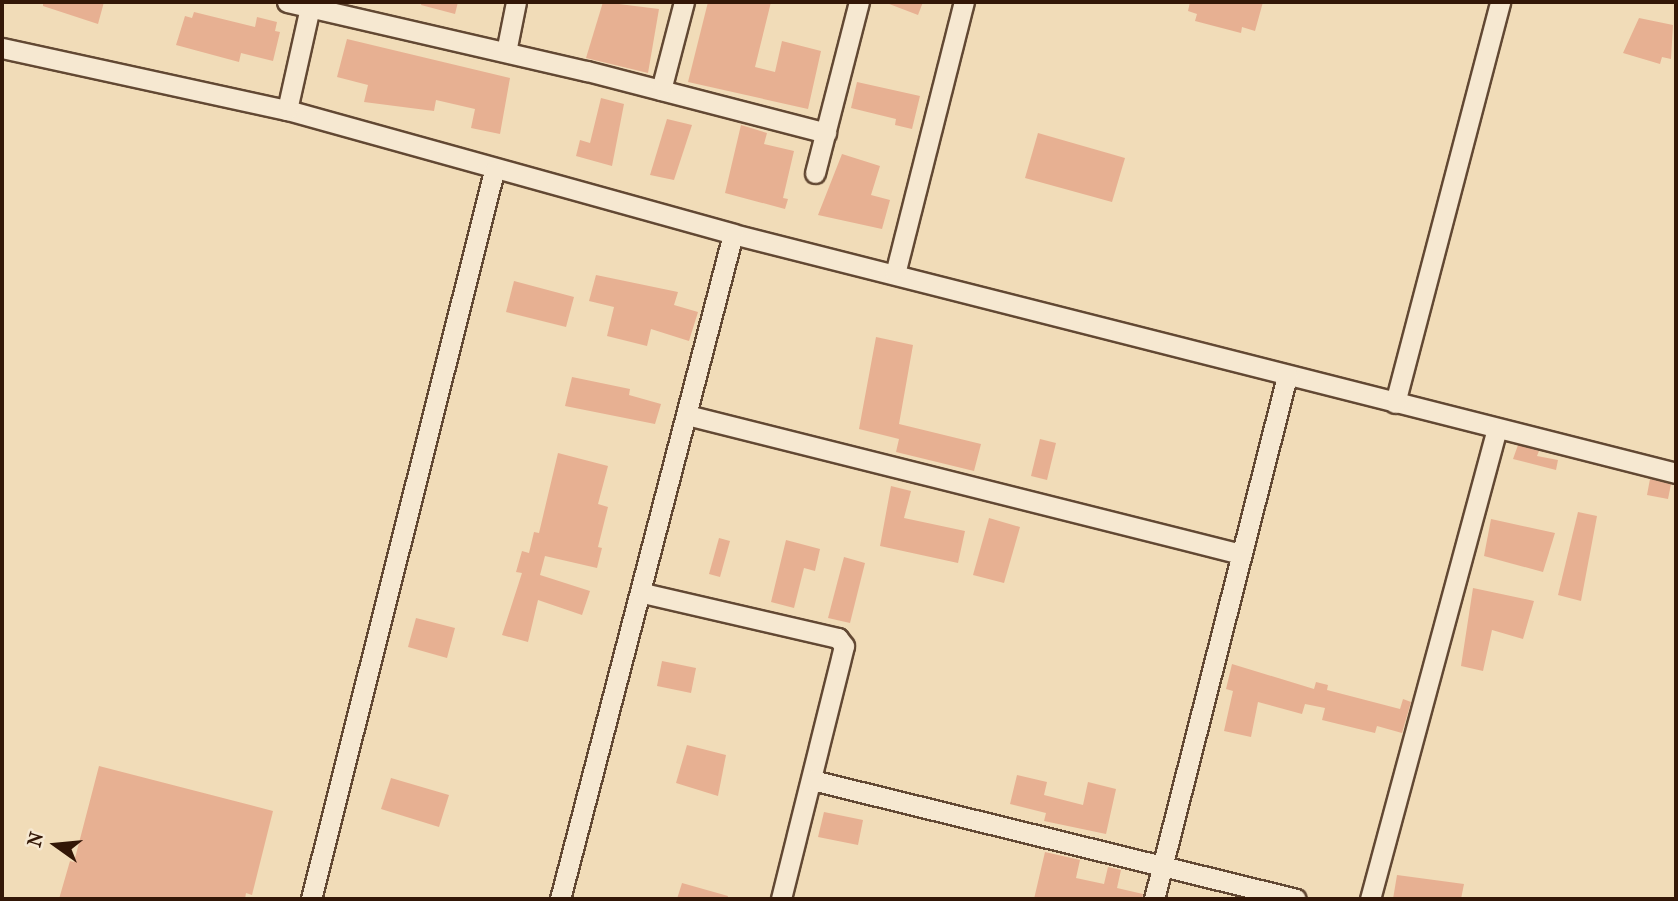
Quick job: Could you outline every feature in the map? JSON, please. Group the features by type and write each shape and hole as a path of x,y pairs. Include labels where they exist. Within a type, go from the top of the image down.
{"street":[{"path":"287,2 506,52 825,133"},
{"path":"506,52 516,2"},
{"path":"661,90 684,2"},
{"path":"815,173 859,2"},
{"path":"895,274 964,2"},
{"path":"1395,403 1500,2"},
{"path":"287,110 310,7"},
{"path":"5,49 287,110 494,171 733,234 1676,473"},
{"path":"311,899 494,171"},
{"path":"559,899 643,593 733,234"},
{"path":"1154,899 1287,376"},
{"path":"687,415 1241,554"},
{"path":"1370,899 1497,429"},
{"path":"643,593 838,638 845,657 781,899"},
{"path":"812,780 1296,899"}],"building":[{"path":"43,2 104,2 98,24 43,6"},
{"path":"422,2 458,2 455,14 421,5"},
{"path":"603,2 659,9 648,73 586,58"},
{"path":"708,2 771,2 755,67 775,72 782,41 821,51 808,109 688,82"},
{"path":"884,2 923,2 918,15"},
{"path":"1190,2 1263,2 1255,31 1242,27 1241,33 1195,21 1197,14 1188,11"},
{"path":"194,12 255,27 257,17 277,22 275,31 280,32 273,61 241,53 239,62 176,45 185,16 192,18"},
{"path":"1639,18 1673,25 1671,59 1662,57 1660,64 1623,53"},
{"path":"347,39 510,78 500,134 471,128 475,109 436,100 434,111 364,102 368,85 337,77"},
{"path":"857,82 920,96 912,129 895,125 896,119 851,108"},
{"path":"601,98 624,104 612,166 576,156 580,140 590,143"},
{"path":"667,119 692,125 674,180 650,175"},
{"path":"741,125 767,133 764,144 794,151 783,198 788,199 785,209 725,193"},
{"path":"1038,133 1125,158 1112,202 1025,178"},
{"path":"842,154 880,166 871,195 890,200 882,229 818,215"},
{"path":"596,275 678,292 674,305 698,312 689,341 651,329 647,346 607,336 614,307 589,301"},
{"path":"514,281 574,297 566,327 506,312"},
{"path":"876,337 913,345 899,424 981,444 974,471 896,452 899,439 859,429"},
{"path":"572,377 630,389 629,395 661,404 655,424 565,406"},
{"path":"1040,439 1056,443 1047,480 1031,476"},
{"path":"1518,445 1539,451 1537,456 1558,460 1556,470 1513,459"},
{"path":"558,453 608,466 598,504 608,507 598,547 602,548 597,568 545,556 540,575 590,591 582,615 538,600 528,642 502,635 522,573 516,572 522,551 529,553 534,532 539,533"},
{"path":"1650,479 1671,484 1668,499 1647,495"},
{"path":"891,486 911,491 904,518 965,531 958,563 880,546"},
{"path":"1578,512 1597,516 1581,601 1558,595"},
{"path":"989,518 1020,527 1004,583 973,575"},
{"path":"1491,519 1555,533 1543,572 1484,556"},
{"path":"719,538 730,541 720,577 709,574"},
{"path":"786,540 820,549 815,571 804,568 794,608 771,602"},
{"path":"844,557 865,563 850,623 828,618"},
{"path":"1473,588 1534,601 1523,639 1492,630 1483,671 1461,666"},
{"path":"416,618 455,628 447,658 408,647"},
{"path":"662,661 696,668 691,693 657,686"},
{"path":"1232,664 1314,689 1316,682 1328,685 1327,690 1400,709 1403,699 1411,702 1402,733 1377,726 1375,733 1322,720 1325,708 1305,704 1302,714 1258,702 1251,737 1224,731 1233,691 1226,689"},
{"path":"687,745 726,755 718,796 676,783"},
{"path":"99,766 273,811 252,895 246,893 245,899 59,899 70,861 74,862"},
{"path":"1017,775 1047,782 1044,795 1083,805 1088,782 1116,789 1106,834 1044,821 1046,813 1010,804"},
{"path":"391,778 449,795 439,827 381,809"},
{"path":"824,812 863,820 858,845 818,837"},
{"path":"1045,852 1080,860 1076,878 1104,884 1108,867 1121,870 1117,888 1143,894 1142,899 1034,899"},
{"path":"1397,875 1464,884 1461,899 1393,899"},
{"path":"682,883 728,896 727,899 677,899"}]}
